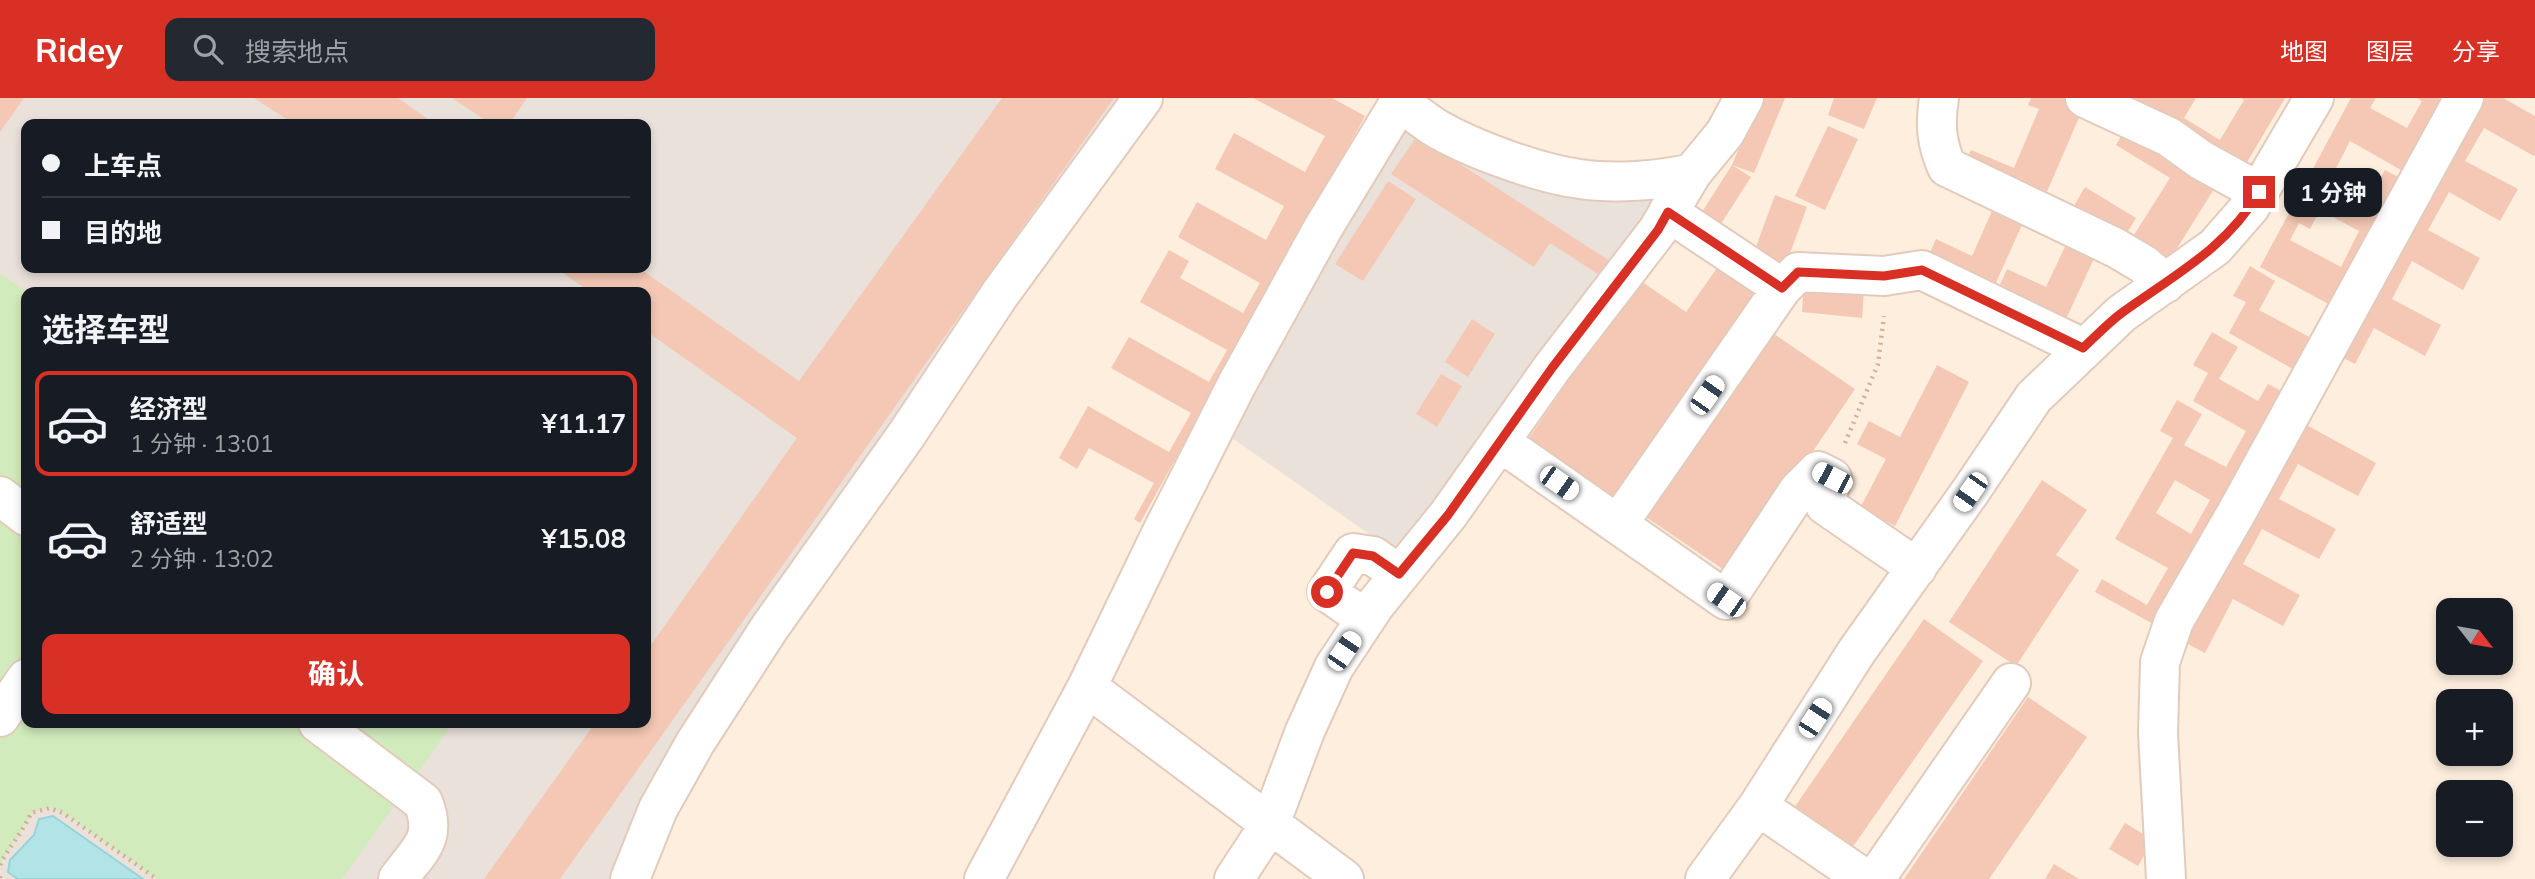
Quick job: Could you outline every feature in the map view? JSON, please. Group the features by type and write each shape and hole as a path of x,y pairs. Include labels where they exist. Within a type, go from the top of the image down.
{"street":[{"path":"630,879 658,809 695,743 770,627 907,434 1000,294 1143,98"},
{"path":"1234,879 1270,824 1305,731 1334,667 1399,574 1448,515 1552,368 1658,230 1692,173 1725,133 1744,98"},
{"path":"1939,98 1936,122 1940,150 1947,167 2116,248 2143,264 2166,283"},
{"path":"2085,98 2169,136 2201,160 2259,192"},
{"path":"2166,879 2158,733 2160,662 2174,621 2245,498 2464,98"},
{"path":"984,879 1087,687 1237,384 1323,228 1400,100 1435,127 1472,146 1580,180 1665,179 1692,173"},
{"path":"1705,879 1758,806 1857,651 2034,397 2121,313 2215,247 2250,207 2306,101"},
{"path":"1668,212 1782,288"},
{"path":"1618,524 1782,288 1798,272 1884,276 1922,270 2083,348"},
{"path":"1500,442 1726,600 1798,491 1818,471 1832,478 1825,505 1917,568"},
{"path":"0,496 21,512"},
{"path":"1366,619 1327,592 1342,567 1353,553 1367,553 1399,574"},
{"path":"1875,879 2011,683"},
{"path":"0,717 21,686"},
{"path":"1087,687 1343,879"},
{"path":"325,728 423,802 430,820 427,840 398,879"},
{"path":"1758,806 1865,879"}],"path":[{"path":"1832,478 1878,364 1884,324 1884,276"},
{"path":"0,864 19,837 31,813 51,808 63,813 157,879"}],"shaded area":[{"path":"0,98 1143,98 1000,294 630,879 0,879"},
{"path":"1386,123 1523,164 1692,173 1411,560 1382,543 1215,426"}],"green space":[{"path":"0,273 21,288 21,728 449,728 342,879 157,879 63,813 50,808 31,813 0,865"}],"water":[{"path":"53,816 143,879 18,879 8,872 10,860 34,835 39,819"}],"building":[{"path":"0,98 24,98 0,132"},
{"path":"254,98 398,98 428,119 286,119"},
{"path":"452,98 527,98 512,119 484,119"},
{"path":"1002,98 1114,98 560,879 484,879 591,728 651,728 651,645 797,438 651,335 651,287 583,287 563,273 646,273 799,381"},
{"path":"1253,98 1332,98 1365,116 1140,523 1134,519 1154,483 1089,448 1077,469 1059,458 1088,406 1169,452 1191,413 1111,368 1129,337 1209,382 1227,350 1140,302 1169,250 1189,261 1180,278 1243,313 1260,283 1178,237 1197,202 1266,240 1284,206 1215,169 1234,133 1305,172 1325,136"},
{"path":"1760,98 1785,98 1754,173 1732,165"},
{"path":"1834,98 1877,98 1864,129 1828,115"},
{"path":"2031,98 2066,98 2084,106 2043,201 1963,168 1971,150 2014,168 2039,109 2028,105"},
{"path":"2114,98 2196,98 2184,118 2220,140 2244,100 2241,98 2285,98 2240,174"},
{"path":"2351,98 2376,98 2370,108 2407,128 2422,101 2417,98 2451,98 2408,174 2350,141 2333,174 2371,195 2385,170 2404,180 2336,308 2260,267","holes":["2320,210 2359,231 2341,267 2290,240 2299,223 2310,229"]},
{"path":"2479,98 2503,98 2535,116 2535,154 2534,156 2484,128 2465,161 2518,189 2500,221 2449,192 2428,230 2480,258 2463,290 2412,261 2392,299 2441,325 2425,356 2374,328 2355,364 2338,355"},
{"path":"2128,124 2219,181 2166,266 2129,243 2170,178 2116,145"},
{"path":"1828,126 1858,139 1825,210 1795,196"},
{"path":"1417,136 1613,263 1604,278 1550,243 1534,267 1391,174"},
{"path":"1732,165 1751,177 1717,230 1698,218"},
{"path":"1388,181 1416,199 1363,281 1335,264"},
{"path":"2085,187 2136,218 2122,241 2071,211"},
{"path":"1775,195 1807,207 1785,267 1753,255"},
{"path":"1996,202 2026,216 1994,287 1928,257 1936,239 1972,256"},
{"path":"2070,236 2098,250 2066,319 1999,287 2007,269 2046,287"},
{"path":"1722,261 1762,289 1618,500 1529,438 1638,279 1686,312"},
{"path":"2250,266 2275,281 2259,310 2315,340 2298,372 2229,333 2246,302 2233,296"},
{"path":"1804,284 1864,289 1862,318 1802,312"},
{"path":"1472,319 1495,334 1468,377 1445,362"},
{"path":"1771,332 1855,389 1730,574 1646,517"},
{"path":"2212,332 2238,347 2219,379 2258,401 2268,384 2285,393 2155,625 2095,592 2102,579 2147,605 2168,568 2115,539 2173,438 2160,431 2177,400 2202,414 2184,445 2226,467 2246,431 2193,401 2208,373 2193,365","holes":["2175,480 2210,500 2191,534 2156,513"]},
{"path":"1937,365 1969,382 1895,526 1860,508 1886,459 1857,444 1869,421 1900,437"},
{"path":"1441,374 1462,386 1437,427 1416,414"},
{"path":"2301,422 2376,463 2358,496 2298,464 2279,499 2336,529 2319,559 2262,529 2243,564 2300,595 2283,626 2233,599 2205,653 2184,642"},
{"path":"2042,480 2087,510 2056,555 2079,570 2016,666 1949,622"},
{"path":"1924,619 1983,661 1852,848 1794,808"},
{"path":"2028,697 2087,737 1989,879 1904,879"},
{"path":"2125,823 2153,840 2138,866 2109,849"},
{"path":"2054,864 2079,879 2045,879"}],"route":[{"path":"1327,592 1353,553 1367,553 1399,574 1448,515 1552,368 1658,230 1668,212 1782,288 1798,272 1884,276 1922,270 2083,348 2121,313 2215,247 2250,207 2259,192"}]}
